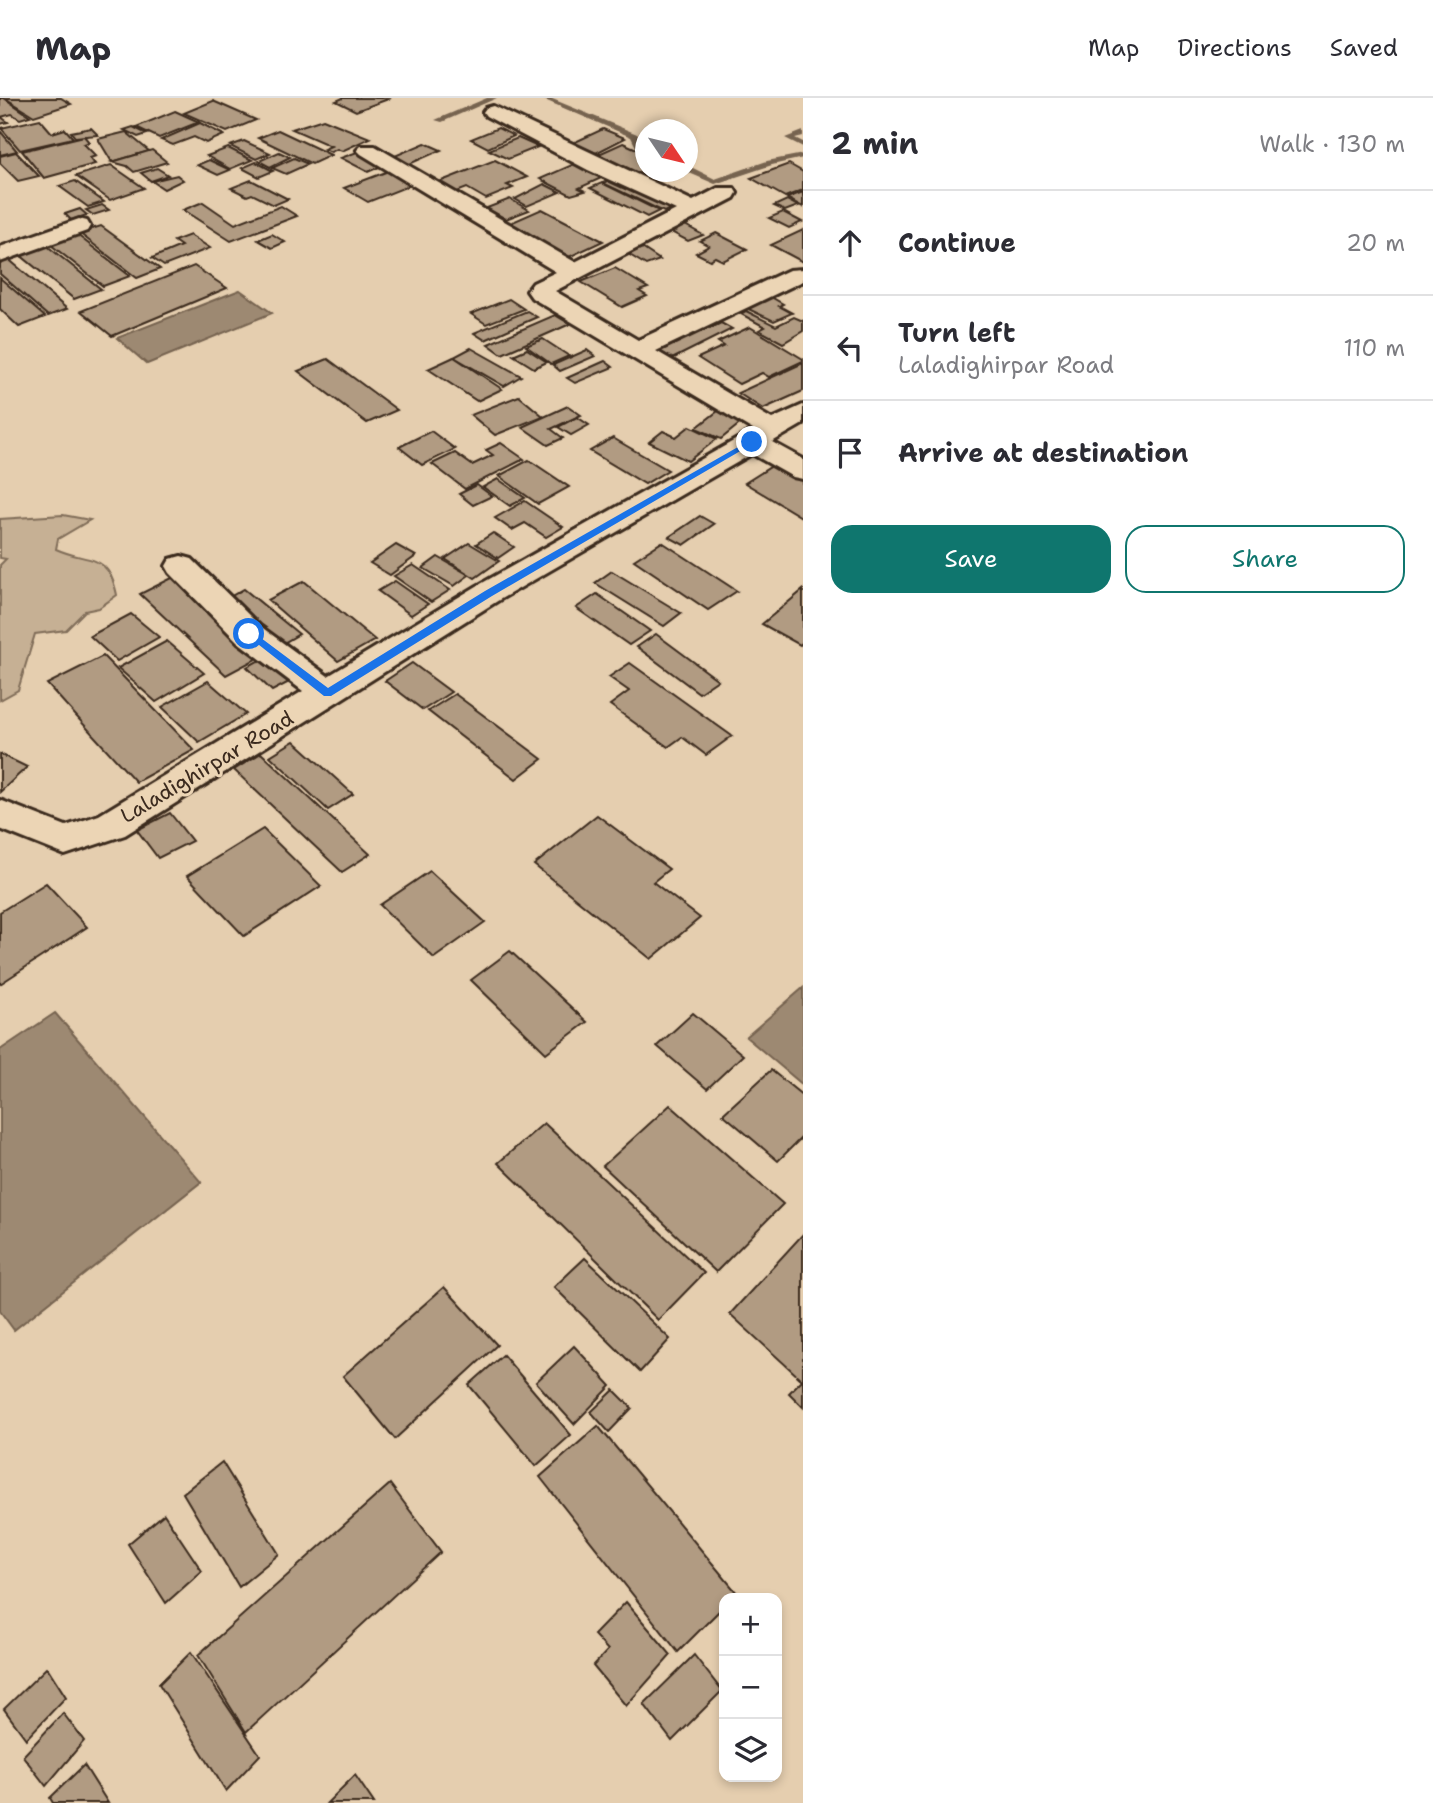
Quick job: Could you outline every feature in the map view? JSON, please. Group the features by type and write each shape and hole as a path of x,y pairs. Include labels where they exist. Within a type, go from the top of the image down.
{"street":[{"path":"493,112 693,210"},
{"path":"368,150 575,272"},
{"path":"726,193 539,291 637,350 761,436 803,471"},
{"path":"0,255 79,226"},
{"path":"637,350 797,275"},
{"name":"Laladighirpar Road","path":"0,814 65,841 112,825 488,593 803,413"},
{"path":"181,566 249,634 328,693"}],"shaded area":[{"path":"240,290 272,313 147,364 117,338"},
{"path":"63,515 90,520 58,539 56,549 102,565 113,581 117,595 99,608 85,611 66,630 35,634 18,690 0,700 0,565 6,559 0,558 0,519"},
{"path":"803,988 803,1085 746,1037"},
{"path":"55,1013 201,1182 14,1330 0,1311 0,1050"}],"building":[{"path":"0,98 30,116 20,119 12,114 1,117 8,122 0,124"},
{"path":"5,98 61,98 71,104 34,116"},
{"path":"343,98 391,98 356,111 336,101"},
{"path":"213,101 256,120 227,132 184,113"},
{"path":"175,111 199,122 159,138 136,127"},
{"path":"40,119 52,133 65,129 73,138 20,150 1,128"},
{"path":"323,119 370,138 342,151 337,149 331,152 324,149 331,146 292,129"},
{"path":"200,123 224,135 206,143 194,137 173,145 161,140"},
{"path":"133,127 147,134 138,137 124,130"},
{"path":"91,128 98,135 75,137 71,132"},
{"path":"498,128 514,136 488,148 471,139"},
{"path":"603,129 625,138 596,153 573,143"},
{"path":"278,130 331,155 312,164 258,138"},
{"path":"1,132 17,151 0,155"},
{"path":"126,132 149,151 112,162 98,139"},
{"path":"84,136 89,142 84,144 96,156 90,158 95,164 44,178 22,151"},
{"path":"518,138 538,147 508,159 489,150"},
{"path":"244,141 270,153 256,159 230,146"},
{"path":"425,143 441,150 405,166 390,158"},
{"path":"623,143 635,148 635,178 634,178 590,158"},
{"path":"228,148 252,160 230,169 207,156"},
{"path":"152,150 167,162 134,172 127,166 112,162"},
{"path":"16,152 39,176 18,181 0,163 0,156"},
{"path":"279,152 290,157 270,167 259,161"},
{"path":"357,152 384,165 368,172 341,158"},
{"path":"294,158 308,164 286,174 272,168"},
{"path":"209,160 230,170 218,175 197,165"},
{"path":"495,160 527,177 507,185 513,188 486,199 467,188 457,192 439,182"},
{"path":"581,161 608,175 579,188 585,191 571,195 540,179"},
{"path":"256,162 273,171 259,177 242,168"},
{"path":"789,164 803,172 803,190 785,197 751,178"},
{"path":"111,165 144,188 110,200 76,176"},
{"path":"157,168 168,175 151,181 141,173"},
{"path":"391,170 416,183 368,202 344,188"},
{"path":"177,175 183,180 164,189 152,181"},
{"path":"615,177 676,206 664,212 603,183"},
{"path":"251,180 288,199 274,205 252,194 247,196 231,188"},
{"path":"75,181 104,202 88,207 59,186"},
{"path":"602,183 659,211 647,217 590,188"},
{"path":"544,184 560,192 527,206 515,199"},
{"path":"803,192 803,207 787,198"},
{"path":"510,199 529,210 506,219 487,208"},
{"path":"787,200 798,206 785,211 774,206"},
{"path":"203,202 235,224 281,206 297,216 231,241 183,210"},
{"path":"102,205 109,210 93,215 86,210"},
{"path":"80,209 87,215 71,220 65,214"},
{"path":"542,209 603,241 569,257 508,224"},
{"path":"783,212 802,222 789,228 769,218"},
{"path":"685,225 703,235 688,241 669,231"},
{"path":"101,226 160,269 137,278 79,233"},
{"path":"803,230 803,262 771,245"},
{"path":"72,231 130,276 103,286 46,241"},
{"path":"716,233 747,249 723,261 715,257 710,260 696,253 709,246 700,241"},
{"path":"272,234 285,242 272,248 258,240"},
{"path":"190,235 210,248 164,266 152,258 181,246 174,241"},
{"path":"46,245 101,289 74,299 19,254"},
{"path":"642,248 660,260 646,265 628,254"},
{"path":"6,257 67,309 48,316 0,274 0,259"},
{"path":"194,266 227,288 112,336 81,311"},
{"path":"615,268 648,288 639,291 647,296 622,307 581,282"},
{"path":"0,278 45,317 19,327 0,309"},
{"path":"766,294 792,313 774,321 740,305"},
{"path":"509,299 524,309 486,324 471,314"},
{"path":"527,311 537,317 485,340 474,333"},
{"path":"746,311 776,326 794,317 803,321 803,331 783,343 759,330 765,327 741,314"},
{"path":"555,315 570,324 502,354 488,344"},
{"path":"721,323 732,329 672,359 655,348 705,324 711,328"},
{"path":"750,327 803,361 769,377 762,373 739,384 698,358 724,346 718,342"},
{"path":"543,339 569,356 551,364 526,346"},
{"path":"471,348 521,376 504,386 454,357"},
{"path":"527,349 547,362 534,368 513,355"},
{"path":"587,350 595,356 560,371 553,365"},
{"path":"454,357 502,389 477,401 428,369"},
{"path":"328,359 397,410 367,423 298,371"},
{"path":"605,361 613,367 575,383 567,378"},
{"path":"803,363 803,391 763,409 738,393"},
{"path":"519,396 543,416 495,435 471,415"},
{"path":"568,406 581,415 551,429 563,438 548,445 522,427"},
{"path":"718,411 742,422 721,439 696,428"},
{"path":"577,417 589,425 571,435 558,427"},
{"path":"690,426 717,439 688,461 649,442 663,431 676,437"},
{"path":"431,431 455,449 422,465 399,447"},
{"path":"613,438 668,470 645,484 590,451"},
{"path":"501,443 524,459 465,489 432,464 455,453 472,465 493,455 486,450"},
{"path":"529,460 569,487 538,504 499,476"},
{"path":"775,464 803,481 803,518 745,483"},
{"path":"498,479 525,498 510,506 483,487"},
{"path":"477,485 492,496 473,505 459,494"},
{"path":"525,501 563,527 546,537 525,523 512,530 495,518"},
{"path":"700,516 714,524 684,545 669,537"},
{"path":"493,533 514,547 498,558 476,544"},
{"path":"662,542 737,591 708,610 634,560"},
{"path":"469,543 499,561 475,578 445,559"},
{"path":"396,545 416,556 390,575 370,563"},
{"path":"438,557 469,575 454,586 423,568"},
{"path":"413,565 450,590 431,602 394,576"},
{"path":"612,571 681,613 664,626 595,583"},
{"path":"178,575 265,654 226,675 140,594"},
{"path":"304,581 375,640 338,661 268,600"},
{"path":"395,581 428,604 411,615 378,591"},
{"path":"244,589 299,634 275,648 221,602"},
{"path":"803,590 803,642 800,645 762,624"},
{"path":"597,594 650,631 629,645 576,608"},
{"path":"131,614 159,637 117,661 90,636"},
{"path":"656,634 718,680 699,693 637,647"},
{"path":"167,641 204,673 156,702 118,668"},
{"path":"269,655 295,679 272,691 247,667"},
{"path":"103,656 194,750 136,782 47,684"},
{"path":"412,663 451,692 423,710 385,681"},
{"path":"630,663 732,736 706,755 682,737 668,747 610,705 629,691 609,677"},
{"path":"208,681 246,714 199,742 162,707"},
{"path":"455,694 542,759 516,779 428,711"},
{"path":"294,741 353,794 328,810 270,756"},
{"path":"261,753 370,854 342,872 234,770"},
{"path":"0,754 27,767 0,792"},
{"path":"170,813 192,841 158,858 137,830"},
{"path":"597,815 669,869 653,882 700,918 651,959 534,865"},
{"path":"263,829 321,886 244,936 187,876"},
{"path":"430,871 485,922 434,958 380,905"},
{"path":"46,883 87,927 0,984 0,912"},
{"path":"510,951 587,1022 546,1053 471,980"},
{"path":"693,1013 743,1055 707,1089 657,1046"},
{"path":"771,1070 803,1096 803,1136 778,1161 723,1114"},
{"path":"670,1105 783,1204 716,1272 603,1166"},
{"path":"544,1123 704,1273 658,1320 498,1163"},
{"path":"803,1234 803,1407 789,1393 802,1380 730,1314"},
{"path":"585,1258 670,1339 640,1372 554,1287"},
{"path":"444,1287 497,1345 395,1439 343,1376"},
{"path":"574,1346 611,1386 574,1424 536,1382"},
{"path":"503,1355 571,1435 536,1466 469,1385"},
{"path":"614,1390 632,1408 609,1432 591,1412"},
{"path":"598,1426 737,1593 719,1593 719,1611 678,1652 540,1477"},
{"path":"222,1462 279,1554 239,1587 183,1493"},
{"path":"390,1484 441,1552 246,1732 198,1655"},
{"path":"164,1514 202,1571 166,1603 128,1544"},
{"path":"626,1602 671,1655 626,1706 593,1666 608,1650 594,1635"},
{"path":"191,1652 260,1755 226,1791 159,1684"},
{"path":"694,1655 719,1687 719,1694 672,1741 644,1704"},
{"path":"47,1667 66,1697 26,1739 4,1709"},
{"path":"63,1713 84,1741 46,1786 23,1756"},
{"path":"84,1765 108,1803 53,1803 50,1798"},
{"path":"355,1775 374,1803 327,1803"}],"waterway":[{"path":"439,120 493,98"},
{"path":"544,98 635,138"},
{"path":"803,133 789,138 803,145"},
{"path":"698,174 715,182 770,163 803,156"}],"route":[{"path":"249,634 328,693 488,593 752,442"}]}
